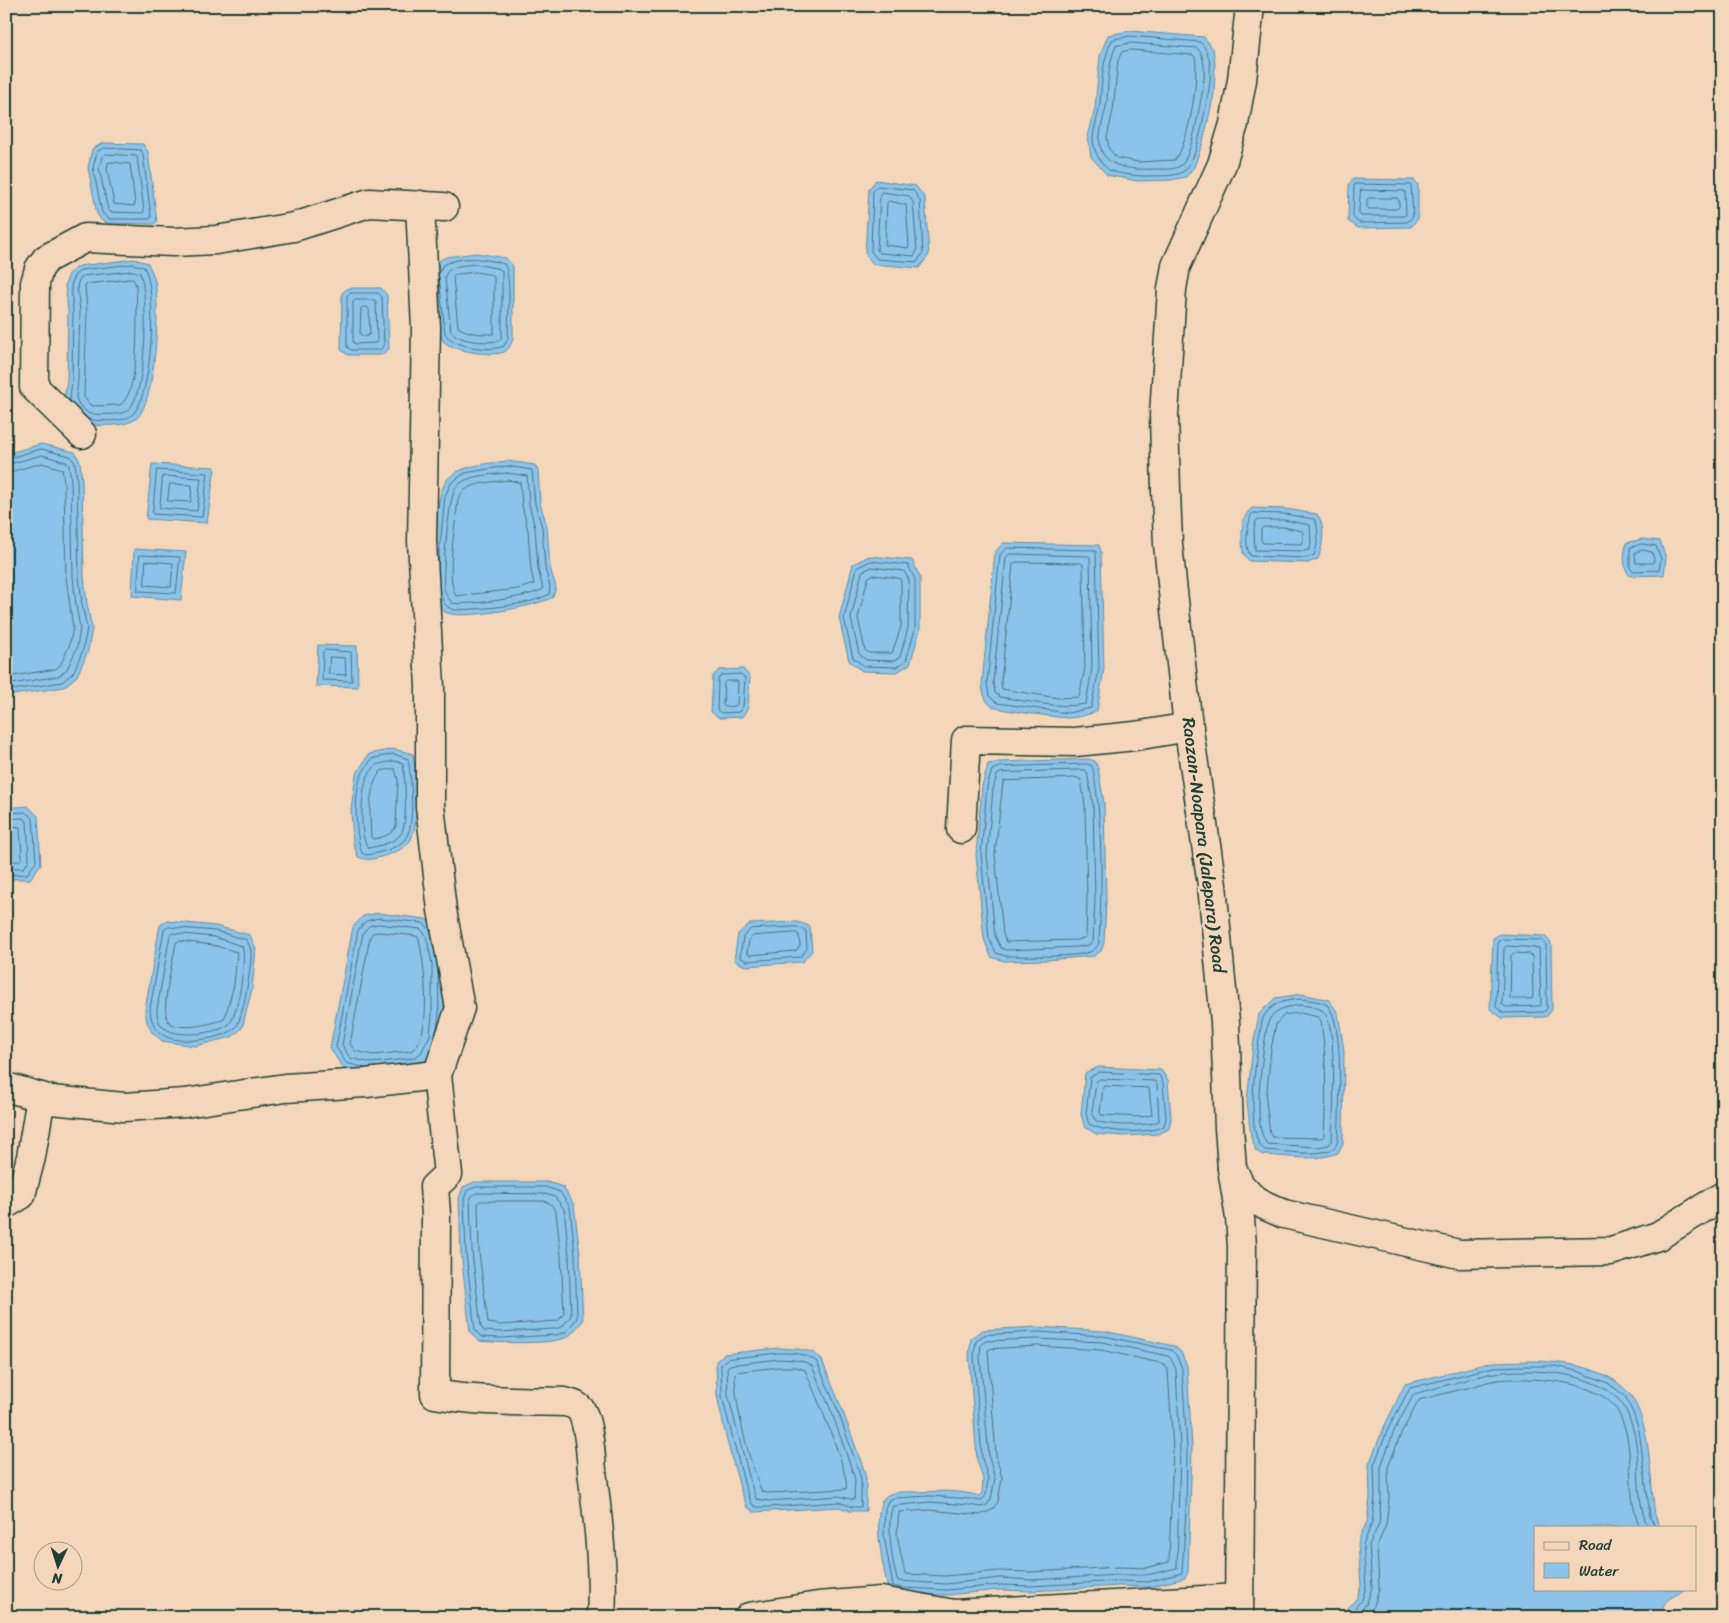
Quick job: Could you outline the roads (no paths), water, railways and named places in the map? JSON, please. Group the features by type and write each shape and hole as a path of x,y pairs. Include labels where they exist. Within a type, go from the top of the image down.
{"street":[{"name":"Raozan-Noapara (Jalepara) Road","path":"1250,6 1242,80 1234,124 1222,164 1176,266 1172,289 1164,415 1168,544 1189,727 1212,885 1226,1022 1228,1128 1232,1168 1240,1185 1250,1196 1284,1214 1459,1254 1611,1251 1658,1236 1723,1196"},
{"path":"82,434 34,387 35,283 39,269 46,259 85,238 173,242 216,240 294,227 369,203 432,206 426,328 422,541 430,687 430,806 442,910 460,1008 437,1075 448,1174 434,1188 436,1214 435,1394 461,1399 493,1401 565,1402 575,1404 583,1413 590,1446 600,1546 601,1617"},
{"path":"961,829 966,740 1075,742 1135,736 1189,727"},
{"path":"6,1087 51,1100 124,1107 185,1103 285,1088 366,1083 437,1075"},
{"path":"6,1204 21,1195 31,1157 41,1097"},
{"path":"749,1617 818,1606 881,1601 954,1614 1239,1607 1242,1246 1240,1218 1232,1168"}],"water":[{"path":"1130,31 1204,37 1213,49 1215,63 1214,94 1203,142 1194,167 1186,177 1171,180 1137,181 1107,175 1091,157 1088,137 1095,108 1100,56 1108,35"},
{"path":"103,143 143,144 148,152 157,222 154,224 107,223 101,220 97,214 88,168 92,149"},
{"path":"1353,179 1414,180 1418,184 1418,219 1411,227 1358,228 1348,221 1349,184"},
{"path":"876,180 916,186 925,198 929,255 919,268 873,264 865,253 869,189"},
{"path":"476,253 506,258 513,266 513,339 509,348 504,352 491,354 456,348 444,342 440,335 433,275 437,262 446,257"},
{"path":"134,259 148,263 154,279 156,293 157,331 149,393 137,418 132,421 112,425 84,425 64,400 67,380 68,311 65,285 69,273 79,266"},
{"path":"348,288 381,288 387,295 389,349 381,355 348,355 341,350 342,293"},
{"path":"41,444 75,452 80,462 84,576 92,628 88,651 77,676 64,687 6,696 6,454"},
{"path":"507,461 535,465 538,471 540,503 547,526 550,568 556,587 553,597 545,601 516,608 482,614 466,615 445,612 437,602 436,562 437,514 442,488 453,475 467,468"},
{"path":"152,464 215,467 207,523 146,519"},
{"path":"1252,508 1285,509 1317,514 1323,530 1318,559 1308,563 1249,561 1243,553 1242,529 1245,517"},
{"path":"1642,539 1660,541 1666,558 1664,575 1630,576 1627,572 1624,561 1626,543"},
{"path":"1003,543 1099,545 1101,552 1104,669 1097,711 1082,716 1066,718 997,708 990,705 986,699 982,683 995,552"},
{"path":"134,549 186,552 181,600 132,596"},
{"path":"869,556 912,560 920,577 920,630 910,664 897,672 862,671 849,661 839,618 853,564"},
{"path":"318,645 357,646 358,687 316,686"},
{"path":"743,669 750,677 748,708 742,717 719,718 711,712 713,676 719,670"},
{"path":"394,749 413,754 417,811 413,833 408,844 387,855 374,859 358,857 353,842 351,809 356,775 369,754"},
{"path":"1089,759 1095,761 1098,768 1104,803 1106,901 1104,943 1101,951 1094,956 1046,960 1004,961 991,957 984,939 976,854 982,786 988,764"},
{"path":"28,806 38,816 41,864 30,879 6,879 6,808"},
{"path":"378,913 426,919 437,930 443,962 444,1015 430,1061 418,1069 372,1074 343,1068 330,1048 353,927 363,916"},
{"path":"167,921 216,926 250,935 256,949 252,989 242,1028 232,1037 195,1046 162,1041 152,1032 147,1022 145,1009 160,925"},
{"path":"797,922 810,926 812,951 802,962 745,966 734,960 738,934 749,924"},
{"path":"1500,934 1545,936 1551,943 1552,1010 1546,1017 1502,1018 1490,1009 1493,938"},
{"path":"1302,994 1329,1000 1338,1013 1344,1051 1343,1143 1338,1153 1329,1156 1301,1158 1263,1155 1256,1151 1251,1137 1247,1101 1253,1046 1259,1014 1275,998"},
{"path":"1098,1067 1161,1070 1168,1080 1171,1118 1169,1129 1158,1134 1124,1136 1096,1134 1085,1127 1081,1115 1085,1073"},
{"path":"474,1182 547,1182 563,1187 574,1205 580,1254 583,1321 569,1336 552,1341 498,1342 478,1341 470,1332 461,1253 459,1198 463,1187"},
{"path":"6,1282 11,1337 6,1353"},
{"path":"1037,1327 1104,1331 1174,1346 1181,1352 1187,1366 1192,1448 1188,1573 1185,1578 1149,1587 1119,1586 1030,1591 1000,1590 946,1595 901,1593 888,1590 878,1529 880,1506 884,1498 887,1495 900,1492 949,1491 979,1496 982,1493 983,1479 977,1460 969,1356 971,1338 982,1330"},
{"path":"779,1348 813,1352 821,1358 864,1470 866,1478 866,1511 850,1511 839,1507 754,1512 747,1507 727,1441 717,1396 716,1361 724,1354"},
{"path":"1493,1362 1554,1362 1581,1367 1607,1376 1618,1383 1631,1396 1640,1413 1644,1427 1650,1460 1655,1515 1660,1526 1534,1526 1534,1590 1684,1590 1666,1602 1662,1610 1662,1617 1346,1617 1348,1608 1357,1598 1361,1586 1358,1544 1367,1522 1370,1498 1369,1464 1384,1427 1405,1384"}]}
